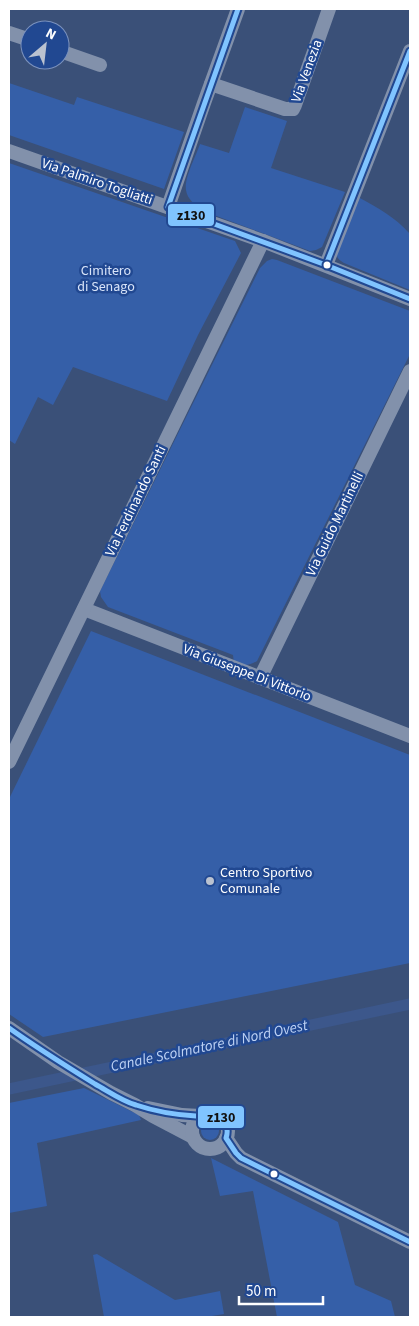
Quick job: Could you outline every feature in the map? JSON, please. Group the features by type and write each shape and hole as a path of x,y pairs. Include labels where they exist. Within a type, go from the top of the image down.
{"street":[{"path":"168,207 238,9"},
{"name":"Via Venezia","path":"211,84 285,109 293,109 329,9"},
{"path":"326,265 410,51"},
{"path":"70,54 100,65"},
{"name":"Via Palmiro Togliatti","path":"9,152 263,241 410,299"},
{"name":"Via Ferdinando Santi","path":"9,762 263,241"},
{"name":"Via Guido Martinelli","path":"260,678 410,371"},
{"name":"Via Giuseppe Di Vittorio","path":"84,609 410,736"},
{"path":"9,1028 58,1062 153,1116 193,1137 200,1146 205,1148 221,1143 228,1128 222,1117 216,1114 211,1113 200,1116 182,1115 135,1105"},
{"path":"193,1137 193,1126 200,1116"},
{"path":"221,1143 241,1158 410,1242"}],"green space":[{"path":"9,83 74,105 77,97 184,132 164,189 9,135"},
{"path":"245,107 287,121 271,168 345,192 322,247 310,251 203,211 188,196 186,190 187,179 200,144 229,153"},
{"name":"Cimitero di Senago","path":"9,163 235,241 241,253 198,335 167,401 73,367 53,405 38,397 15,444 9,440"},
{"path":"358,197 392,218 410,234 410,290 344,263 338,257 336,252"},
{"path":"272,259 410,311 410,354 257,661 244,665 234,663 233,655 108,607 101,597 100,591 260,268"},
{"name":"Centro Sportivo Comunale","path":"91,631 410,755 410,963 43,1037 9,1014 9,799"},
{"path":"84,1088 139,1115 141,1120 37,1143 47,1206 9,1213 9,1103"},
{"path":"210,1122 216,1125 219,1131 216,1137 210,1140 204,1137 201,1131 204,1125"},
{"path":"211,1158 338,1222 355,1285 391,1301 395,1317 277,1317 253,1191 220,1196"},
{"path":"97,1254 175,1300 220,1291 224,1314 206,1317 104,1317 93,1255"}],"waterway":[{"name":"Canale Scolmatore di Nord Ovest","path":"9,1089 410,1004"}],"transit line":[{"name":"z130","path":"238,9 168,207 326,265 410,299"},
{"name":"z130","path":"326,265 410,51"},
{"name":"z130","path":"9,1028 95,1084 131,1103 173,1114 218,1115 226,1125 226,1138 241,1158 410,1242"}],"place":[{"name":"Centro Sportivo Comunale","path":"210,881"}]}
